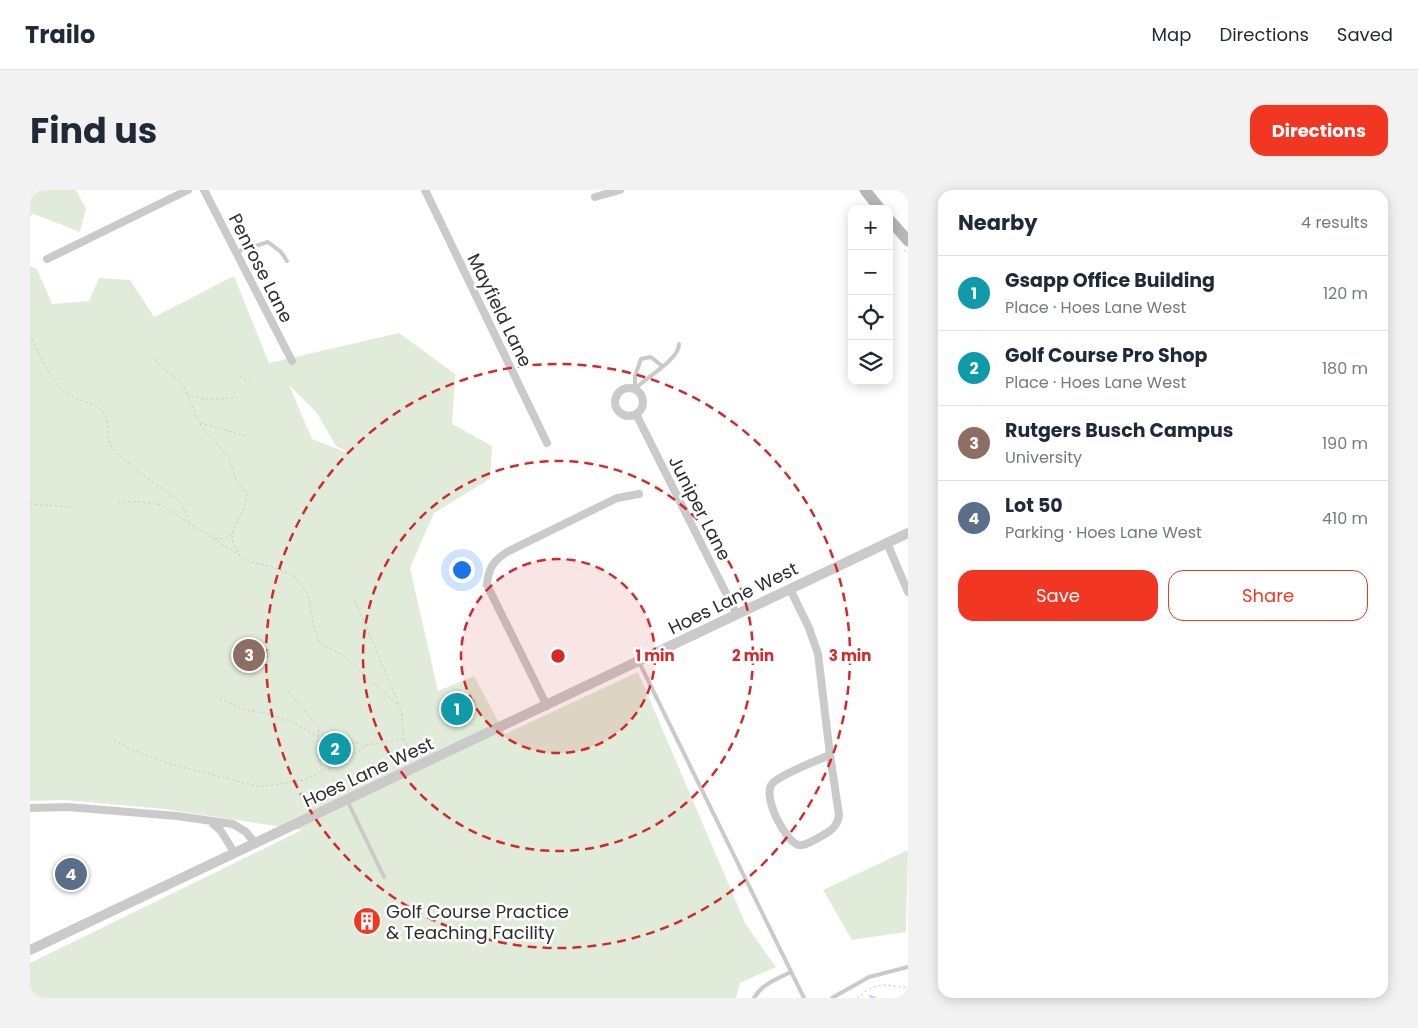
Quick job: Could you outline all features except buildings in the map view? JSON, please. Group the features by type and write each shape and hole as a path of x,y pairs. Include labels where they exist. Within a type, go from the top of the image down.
{"main road":[{"path":"865,190 877,205"},
{"path":"893,224 908,241"}],"street":[{"path":"47,259 188,190"},
{"name":"Penrose Lane","path":"204,190 292,361"},
{"name":"Mayfield Lane","path":"426,190 547,443"},
{"path":"595,197 620,190"},
{"path":"635,389 643,399 641,409 636,414 623,415 618,411 615,403 618,394 622,390 635,389"},
{"name":"Juniper Lane","path":"636,414 737,615"},
{"path":"547,706 487,585 488,573 494,561 507,552 617,498 639,494"},
{"name":"Hoes Lane West","path":"30,950 254,842 547,706 908,532"},
{"path":"887,543 908,592"},
{"path":"790,589 809,628 818,654 839,815 833,829 806,844 794,843 788,838 769,800 768,792 772,784 780,778 830,755"},
{"path":"30,808 68,807 177,816 212,823 233,824 246,832 254,842"},
{"path":"212,823 221,831 234,852"}],"lane":[{"path":"236,252 268,242 281,252 287,261"},
{"path":"635,389 675,357 680,351 680,344"},
{"path":"635,389 635,376 641,359 651,357 662,366"},
{"path":"639,662 804,998"},
{"path":"347,800 384,877"},
{"path":"832,998 869,977 908,967"},
{"path":"754,998 767,983 791,972"}],"path":[{"path":"30,335 44,364 60,387 68,395 101,410 107,417 109,438 114,451 177,498 182,504 189,521"},
{"path":"151,357 183,385 199,423 229,458 236,480 246,492 245,500 232,533 232,542 242,557"},
{"path":"240,376 250,383"},
{"path":"187,393 197,397 238,397"},
{"path":"199,423 246,436"},
{"path":"118,502 161,505 189,521 250,562 273,567 296,577 308,595 314,628 320,643 340,653 400,707"},
{"path":"30,504 71,507"},
{"path":"214,538 223,539 232,533"},
{"path":"355,600 400,707 404,739 415,768"},
{"path":"288,691 316,723 319,736 318,761 323,771"},
{"path":"215,697 243,709 277,716 319,736 339,736 352,742 368,745 404,739"},
{"path":"114,740 130,749 170,764 262,787 297,782 323,771 368,745"},
{"path":"857,998 868,990 883,984 908,988"}],"green space":[{"path":"30,190 76,190 86,209 80,232 34,214 30,216"},
{"path":"30,266 37,269 52,304 89,301 99,278 130,280 154,317 234,276 269,363 399,333 455,374 452,424 492,446 490,479 434,513 410,568 438,691 474,676 505,734 638,672 746,925 776,967 740,983 736,998 30,998 30,963 302,830 164,809 65,800 30,801","holes":["289,385 317,413 336,446 358,457 312,439"]},
{"path":"908,850 906,932 852,940 823,890"}],"waterway":[{"path":"870,996 875,998"}],"place":[{"name":"Rutgers Busch Campus","path":"249,655"},
{"name":"Gsapp Office Building","path":"457,709"},
{"name":"Golf Course Pro Shop","path":"335,749"},
{"name":"Lot 50","path":"71,874"},
{"name":"Golf Course Practice & Teaching Facility","path":"367,921"}]}
